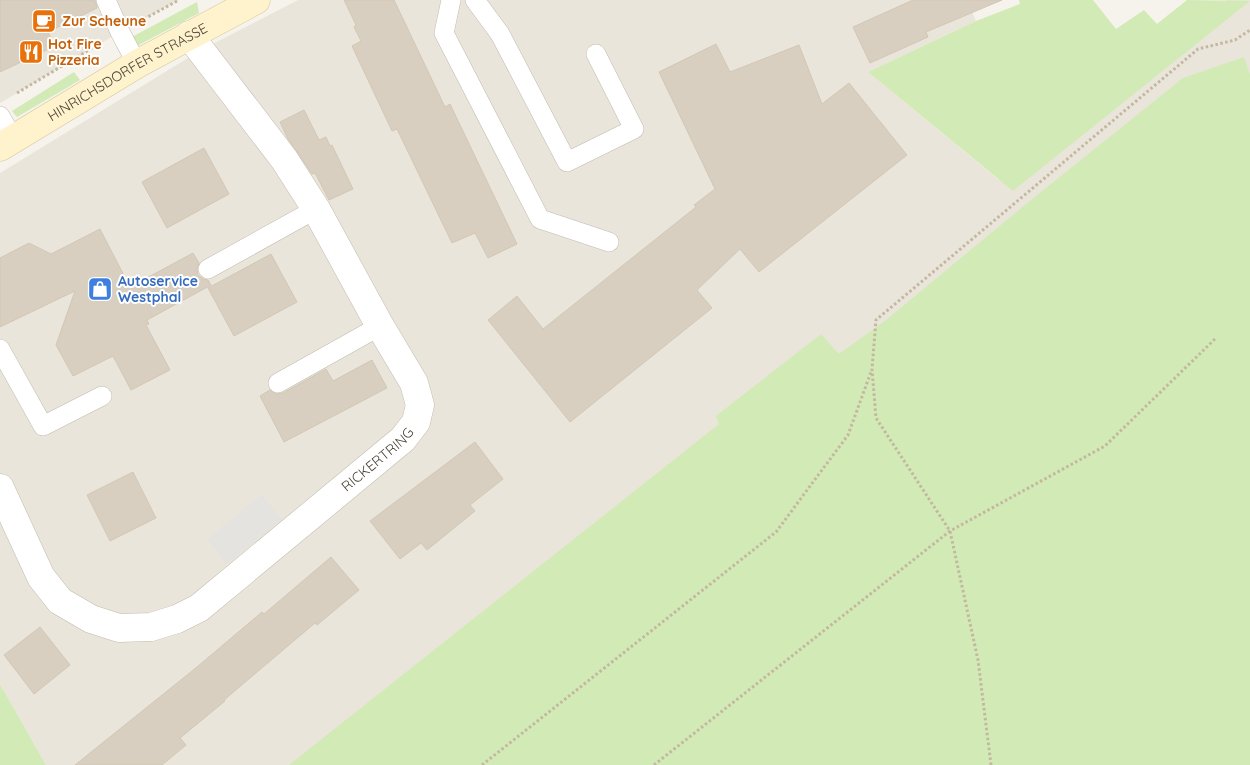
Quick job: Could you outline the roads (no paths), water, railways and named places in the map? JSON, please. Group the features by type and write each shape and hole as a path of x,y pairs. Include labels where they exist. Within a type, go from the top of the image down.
{"street":[{"name":"HINRICHSDORFER STRASSE","path":"4,134 189,35 227,6 256,0"},
{"name":"RICKERTRING","path":"0,488 41,577 60,601 91,619 119,628 151,627 177,620 199,608 404,439 416,422 420,405 414,383 380,326 316,209 284,159 189,35"}],"lane":[{"path":"106,0 137,64"},
{"path":"451,0 444,33 540,219 609,242"},
{"path":"475,0 500,34 567,162 634,129 596,54"},
{"path":"208,269 316,209"},
{"path":"278,383 380,326"},
{"path":"0,348 43,426 102,396"}],"place":[{"name":"Zur Scheune","path":"44,21"},
{"name":"Hot Fire Pizzeria","path":"31,52"},
{"name":"Autoservice Westphal","path":"100,289"}]}
